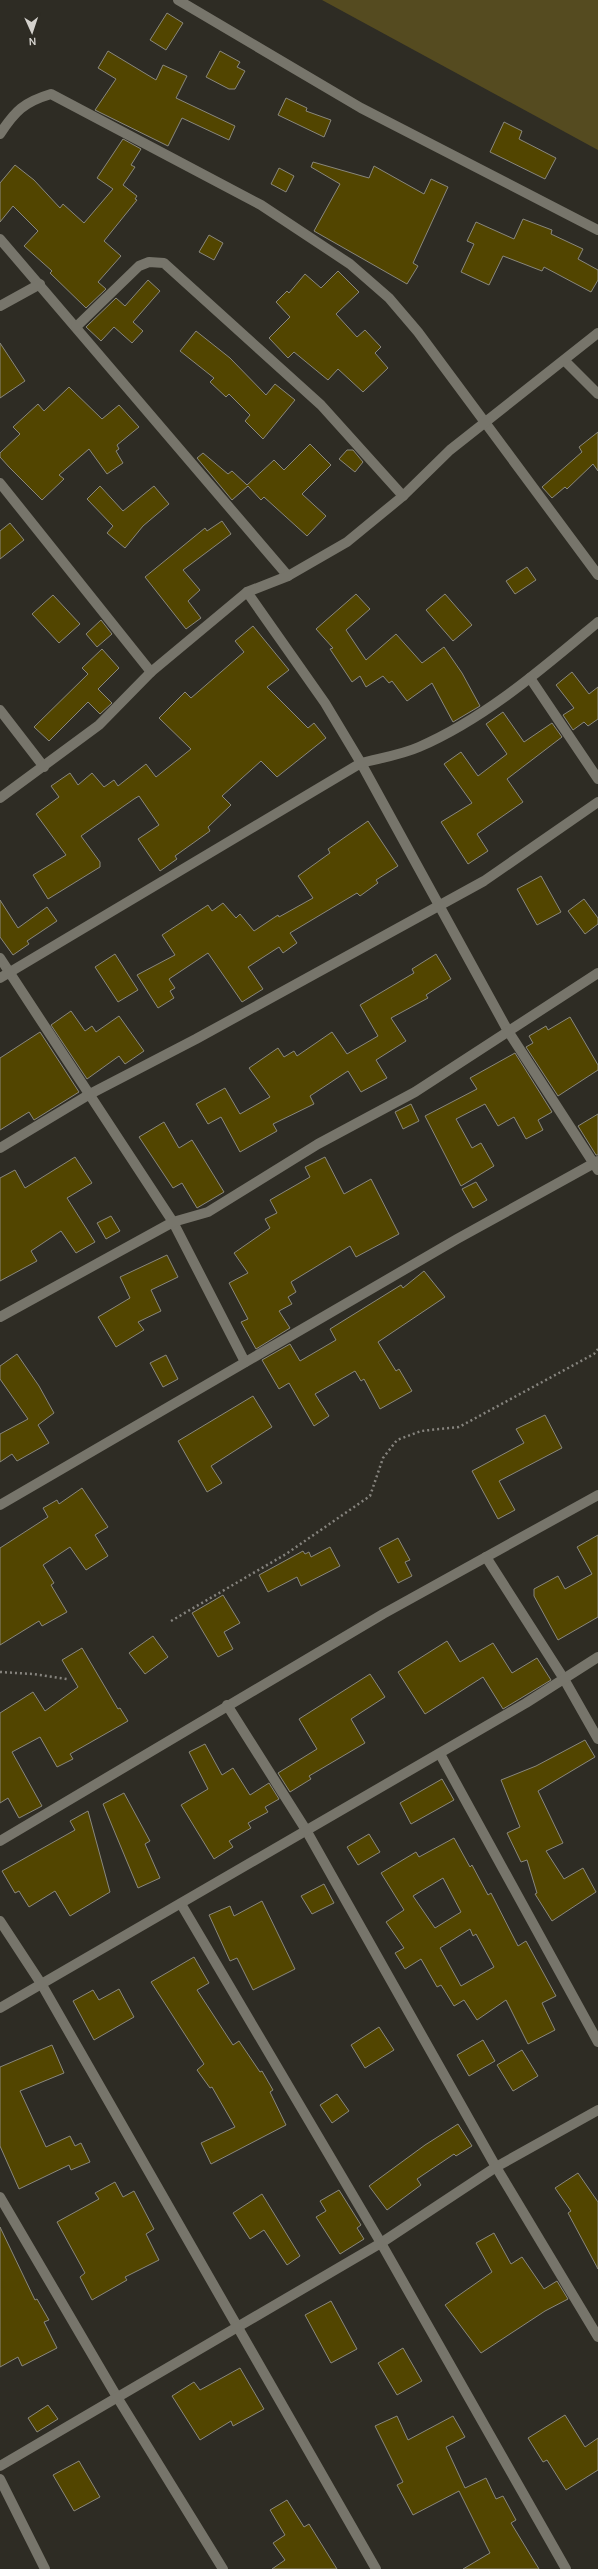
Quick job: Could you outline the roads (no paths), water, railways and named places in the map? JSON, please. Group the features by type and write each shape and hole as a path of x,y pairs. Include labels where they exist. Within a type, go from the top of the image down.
{"street":[{"path":"178,0 361,108 598,230"},
{"path":"0,134 12,115 32,100 51,94 261,206 350,264 389,298 418,332 598,575"},
{"path":"0,239 288,576"},
{"path":"76,327 139,266 149,262 164,263 321,405 403,496"},
{"path":"0,306 40,284"},
{"path":"0,798 99,725 151,672 247,592 288,576 347,542 403,496 450,450 565,361 598,333"},
{"path":"565,361 598,394"},
{"path":"0,483 151,672"},
{"path":"0,1505 457,1239 597,1165 508,1030 361,763 325,703 247,592"},
{"path":"0,978 361,763 418,747 460,725 530,678 598,622"},
{"path":"530,678 598,779"},
{"path":"0,710 44,767"},
{"path":"0,1148 90,1094 196,1039 484,881 598,802"},
{"path":"0,958 173,1222 245,1362"},
{"path":"0,1317 173,1222 208,1212 318,1144 415,1092 508,1030 598,973"},
{"path":"0,1841 227,1705 486,1557 598,1495"},
{"path":"486,1557 564,1679 598,1739"},
{"path":"0,2008 440,1754 598,1657"},
{"path":"227,1705 306,1830 496,2167 598,2337"},
{"path":"440,1754 598,2042"},
{"path":"181,1904 381,2243 566,2569"},
{"path":"0,1921 42,1985 376,2569"},
{"path":"0,2466 381,2243 496,2167 598,2110"},
{"path":"0,2197 117,2397 223,2569"},
{"path":"0,2479 45,2569"}]}
